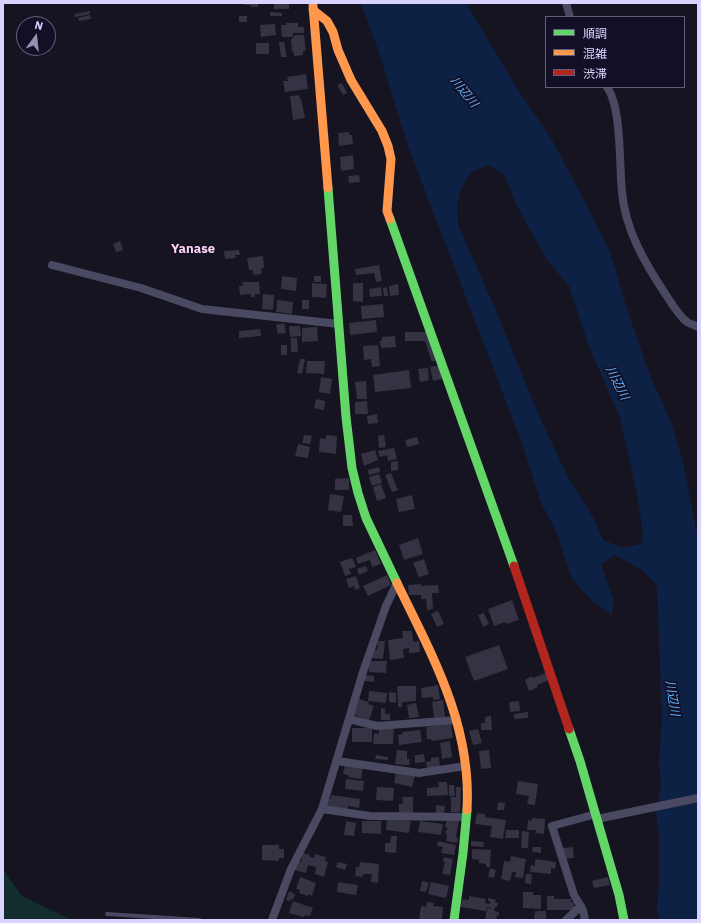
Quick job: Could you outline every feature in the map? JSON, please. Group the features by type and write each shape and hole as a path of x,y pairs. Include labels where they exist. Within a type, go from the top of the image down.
{"street":[{"path":"566,3 570,16"},
{"path":"313,7 324,160 346,417 350,459 355,486 366,518 440,675 457,720 462,740 466,766 467,807 465,843 454,920"},
{"path":"313,7 327,21 333,32 338,50 351,80 382,131 388,146 391,158 387,211 508,552 580,761 619,895 624,920"},
{"path":"607,88 615,106 622,194 625,211 635,239 650,270 673,305 687,322 698,327"},
{"path":"52,265 141,288 202,309 339,324"},
{"path":"272,920 291,869 322,809 363,672 386,606 397,583"},
{"path":"349,719 377,726 457,720"},
{"path":"337,761 419,773 466,766"},
{"path":"585,920 583,910 574,895 552,826 597,817 610,817 698,798"},
{"path":"322,809 370,816 466,817"},
{"path":"566,920 581,906"}],"lane":[{"path":"107,914 200,920"}],"green space":[{"path":"3,870 22,896 72,920 6,920 3,918"}],"water":[{"name":"川辺川","path":"361,3 466,3 520,93 551,138 610,252 628,312 651,378 671,422 683,461 698,541 698,920 659,920 657,908 659,884 659,832 656,812 661,788 659,762 662,720 657,586 643,571 615,555 601,564 613,599 612,615 590,599 571,577 557,533 541,503 522,443 409,149 379,52","holes":["489,165 505,176 518,208 547,260 569,286 589,346 620,418 636,488 643,533 641,544 624,548 603,540 594,519 567,475 540,418 494,306 458,225 457,203 461,189 471,172"]}],"building":[{"path":"244,3 258,3 258,7 244,5"},
{"path":"274,3 289,3 289,9 274,9"},
{"path":"90,11 90,14 75,17 75,14"},
{"path":"270,12 282,13 282,16 270,16"},
{"path":"90,15 91,19 79,21 78,18"},
{"path":"239,16 247,16 247,22 239,22"},
{"path":"286,23 298,23 298,27 304,27 304,33 293,33 293,37 282,37 281,25 286,25"},
{"path":"275,24 276,35 261,37 260,25"},
{"path":"295,35 304,35 306,51 303,51 303,55 294,56 292,51 291,40"},
{"path":"279,42 284,42 287,57 281,57"},
{"path":"256,43 269,43 269,54 256,54"},
{"path":"306,74 308,89 285,92 283,81 288,81 287,77"},
{"path":"342,83 347,93 343,95 337,85"},
{"path":"299,95 305,118 293,120 290,96"},
{"path":"349,132 349,135 352,135 353,144 339,146 338,133"},
{"path":"353,155 354,169 341,171 340,157"},
{"path":"359,175 360,182 349,183 348,176"},
{"path":"120,241 123,250 116,252 113,244"},
{"path":"239,250 240,255 235,255 236,258 225,259 224,251"},
{"path":"263,256 264,268 261,269 262,274 253,275 253,270 249,270 247,258"},
{"path":"379,265 382,281 376,282 374,273 356,275 355,269"},
{"path":"282,276 297,278 296,291 281,289"},
{"path":"314,276 321,276 321,282 314,282"},
{"path":"242,282 259,282 260,294 255,294 255,297 251,297 251,294 240,295 239,286 243,286"},
{"path":"312,283 327,284 326,298 312,297"},
{"path":"353,283 363,283 363,302 353,301"},
{"path":"398,284 399,295 390,296 389,286"},
{"path":"381,287 382,296 370,297 369,289"},
{"path":"387,287 388,296 384,296 383,288"},
{"path":"263,294 274,295 273,310 262,309"},
{"path":"277,300 293,302 292,314 276,312"},
{"path":"302,300 309,300 309,309 302,309"},
{"path":"383,304 384,317 362,319 361,306"},
{"path":"376,320 377,332 350,335 349,323"},
{"path":"284,323 286,333 278,334 276,325"},
{"path":"289,326 300,326 301,336 290,337"},
{"path":"317,327 318,341 302,342 302,328"},
{"path":"260,329 261,336 239,338 239,331"},
{"path":"405,332 428,332 438,360 432,362 425,341 405,341"},
{"path":"395,336 396,347 381,348 380,341 382,340 382,337"},
{"path":"291,338 297,338 298,352 291,352"},
{"path":"281,345 287,345 287,355 281,355"},
{"path":"378,345 380,366 372,367 371,359 364,360 363,346"},
{"path":"300,359 305,359 302,374 297,373"},
{"path":"307,361 325,361 324,374 306,373"},
{"path":"440,365 442,379 433,381 430,367"},
{"path":"428,368 429,380 420,382 418,369"},
{"path":"409,370 411,388 375,392 373,375"},
{"path":"321,377 332,379 330,394 319,392"},
{"path":"366,381 367,399 357,399 355,382"},
{"path":"316,399 325,401 324,410 314,408"},
{"path":"367,401 368,414 355,414 355,402"},
{"path":"377,414 378,423 368,424 367,416"},
{"path":"304,435 312,436 310,444 302,443"},
{"path":"326,435 337,436 336,454 319,452 320,438 326,439"},
{"path":"384,435 386,447 379,448 378,436"},
{"path":"417,437 419,444 407,447 405,440"},
{"path":"298,444 310,447 308,458 295,456"},
{"path":"394,448 397,459 388,461 387,455 380,457 378,451"},
{"path":"375,450 378,460 364,466 361,454"},
{"path":"398,461 398,470 391,471 391,462"},
{"path":"379,467 380,472 369,475 368,470"},
{"path":"391,473 398,490 392,492 385,475"},
{"path":"379,474 382,483 372,486 369,477"},
{"path":"349,478 349,490 335,490 335,479"},
{"path":"381,484 386,498 377,501 373,487"},
{"path":"330,494 344,496 341,512 328,510"},
{"path":"412,495 415,509 399,512 396,499"},
{"path":"343,515 352,515 353,526 343,526"},
{"path":"418,538 423,554 404,560 399,545"},
{"path":"375,550 381,564 372,567 370,560 358,564 356,558"},
{"path":"352,558 356,567 349,569 351,574 345,576 340,562"},
{"path":"424,559 429,574 419,577 413,563"},
{"path":"366,566 368,571 359,575 357,569"},
{"path":"387,575 391,585 368,596 363,586"},
{"path":"356,576 360,588 355,590 354,586 349,588 346,579"},
{"path":"421,584 421,586 438,585 439,593 432,593 433,609 427,610 426,599 421,599 421,595 409,595 408,585"},
{"path":"512,600 519,620 506,624 505,622 494,626 488,609"},
{"path":"438,611 444,624 437,627 431,614"},
{"path":"484,613 489,624 483,627 478,615"},
{"path":"402,631 412,631 413,642 419,641 420,652 409,653 409,648 403,649 404,658 390,660 388,640 403,638"},
{"path":"378,641 385,641 383,659 372,658 373,650 377,650"},
{"path":"499,645 508,669 474,681 465,657"},
{"path":"369,661 387,661 386,673 369,672"},
{"path":"546,673 549,680 537,685 538,687 529,691 525,680 532,676 533,678"},
{"path":"365,675 374,676 374,682 365,681"},
{"path":"438,685 440,699 433,700 433,697 422,698 421,688"},
{"path":"397,686 416,686 416,701 402,702 402,707 398,707"},
{"path":"369,691 387,693 386,703 368,701"},
{"path":"389,692 396,693 396,703 389,702"},
{"path":"359,699 369,702 368,704 374,706 369,720 354,715"},
{"path":"443,700 445,717 434,718 432,702"},
{"path":"519,701 520,711 510,712 509,702"},
{"path":"416,703 419,717 409,718 407,705"},
{"path":"381,708 385,709 385,714 390,714 390,720 381,720"},
{"path":"528,712 528,718 514,719 514,714"},
{"path":"491,716 492,730 481,730 481,723 485,723 485,717"},
{"path":"451,724 453,738 432,741 431,739 427,739 426,727"},
{"path":"352,728 372,728 372,742 352,742"},
{"path":"379,729 394,729 393,744 373,744 374,733 379,734"},
{"path":"478,729 482,743 473,745 469,731"},
{"path":"420,730 422,742 399,745 398,735 403,734 402,732"},
{"path":"450,741 452,757 442,759 440,743"},
{"path":"397,750 407,751 407,759 410,759 409,765 395,764"},
{"path":"489,750 491,768 481,769 479,751"},
{"path":"424,754 425,762 415,763 415,755"},
{"path":"376,755 388,757 388,760 375,759"},
{"path":"439,757 440,768 427,769 426,762 431,761 431,758"},
{"path":"345,765 363,767 361,779 348,777 348,775 343,774"},
{"path":"396,771 415,775 412,787 394,783"},
{"path":"346,779 364,781 363,791 345,789"},
{"path":"518,781 538,784 535,805 527,804 529,796 516,794"},
{"path":"438,782 447,782 448,795 427,796 427,788 439,787"},
{"path":"449,785 454,785 455,796 449,796"},
{"path":"377,787 394,788 393,801 376,800"},
{"path":"456,787 461,787 460,812 451,812 451,797 456,797"},
{"path":"331,795 360,799 359,808 348,806 347,811 327,806 328,799 331,799"},
{"path":"402,797 413,797 413,813 399,813 399,804 403,804"},
{"path":"498,802 505,803 504,810 497,810"},
{"path":"436,805 445,806 444,813 436,813"},
{"path":"477,813 485,814 485,817 506,820 503,839 490,837 492,826 475,824"},
{"path":"387,818 411,821 409,833 386,830"},
{"path":"532,818 545,819 544,834 535,833 536,830 527,830 528,820 532,821"},
{"path":"447,819 459,821 456,837 458,837 457,843 446,841 447,834 445,833 448,828 445,827"},
{"path":"346,821 356,823 354,836 344,835"},
{"path":"362,821 381,821 381,834 362,833"},
{"path":"420,821 443,824 441,835 418,832"},
{"path":"506,830 519,830 519,838 505,838"},
{"path":"522,831 529,832 528,848 521,848"},
{"path":"391,836 397,836 396,853 385,852 385,843 390,843"},
{"path":"438,841 456,845 454,855 441,853 443,847 437,846"},
{"path":"471,841 484,842 483,847 471,846"},
{"path":"262,845 279,845 279,849 284,849 284,858 279,858 279,861 262,860"},
{"path":"533,847 541,847 541,853 532,852"},
{"path":"573,847 574,858 564,859 563,848"},
{"path":"472,849 491,850 490,867 486,867 486,864 479,863 479,860 472,859"},
{"path":"303,853 314,858 315,854 326,857 325,861 328,862 324,877 315,874 316,867 308,865 306,873 294,870 299,861 301,862"},
{"path":"511,856 526,859 523,878 515,877 516,872 512,872 510,881 501,879 504,861 510,862"},
{"path":"444,857 453,859 450,875 442,874 445,862 443,862"},
{"path":"535,859 556,862 555,869 551,868 551,874 530,872 531,865 535,866"},
{"path":"338,862 347,864 345,870 336,867"},
{"path":"360,862 379,864 378,883 371,882 372,874 363,874 363,877 355,876 356,867 359,867"},
{"path":"490,868 496,870 494,878 488,877"},
{"path":"526,874 532,874 531,884 525,883"},
{"path":"300,877 316,883 312,896 299,893 300,890 296,889"},
{"path":"608,877 610,885 594,888 592,881"},
{"path":"422,881 429,883 426,892 420,891"},
{"path":"338,882 358,885 356,895 337,892"},
{"path":"431,882 449,886 446,898 428,894"},
{"path":"289,891 295,894 293,900 291,899 290,901 286,900"},
{"path":"523,892 533,892 533,895 541,895 541,909 523,908"},
{"path":"469,896 486,899 485,903 490,904 488,898 496,900 495,903 498,903 494,911 499,912 499,916 497,915 496,920 485,920 487,908 491,908 486,907 486,911 461,907 462,899 469,900"},
{"path":"547,896 554,896 554,899 571,899 571,902 574,902 574,910 547,910"},
{"path":"293,901 313,908 310,916 305,915 304,917 289,913"},
{"path":"427,902 434,903 433,906 443,907 442,920 419,920 421,906 426,907"},
{"path":"535,911 546,911 546,920 534,920"}],"traffic: fast":[{"path":"328,188 346,417 352,468 366,518 397,583"},
{"path":"390,219 514,566"},
{"path":"569,729 580,761 619,895 624,920"},
{"path":"454,920 467,810"}],"traffic: slow":[{"path":"313,6 328,188"},
{"path":"313,10 327,21 333,32 338,50 351,80 382,131 388,146 391,159 387,211 390,219"},
{"path":"397,583 436,665 457,721 467,779 467,810"}],"traffic: jam":[{"path":"514,566 569,729"}],"district":[{"name":"Yanase","path":"193,249"}]}
